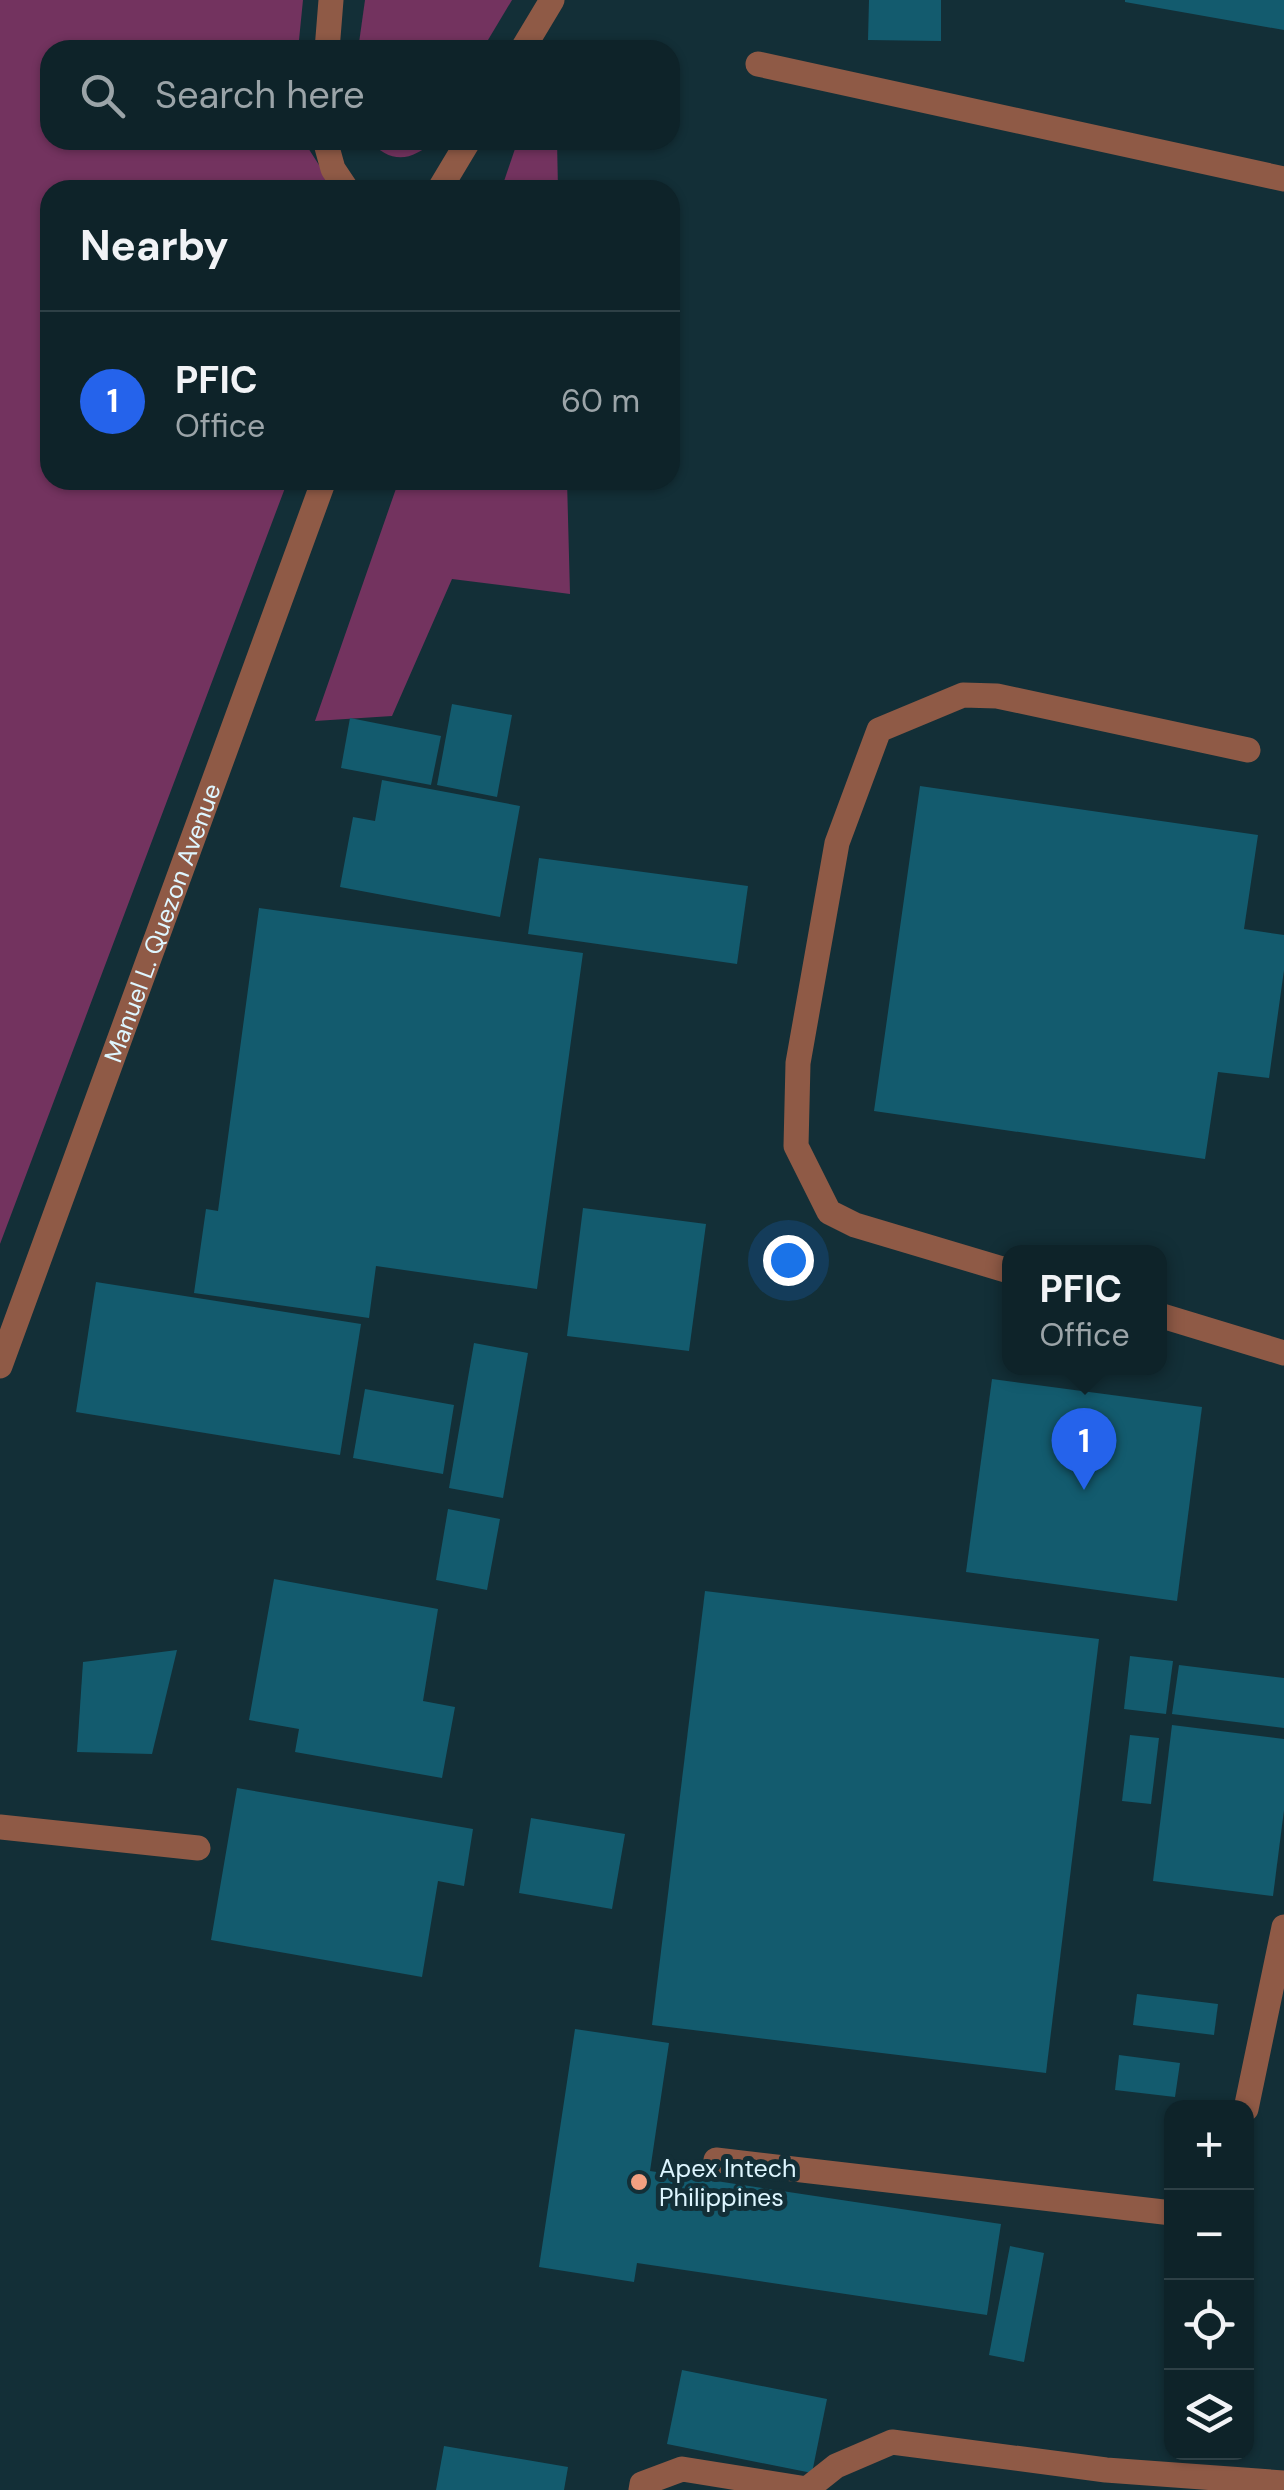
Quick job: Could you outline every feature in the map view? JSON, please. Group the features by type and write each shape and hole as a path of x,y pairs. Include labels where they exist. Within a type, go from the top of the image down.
{"street":[{"path":"328,40 331,0"},
{"path":"528,40 552,0"},
{"path":"758,64 1284,179"},
{"path":"328,150 340,180"},
{"path":"445,180 463,150"},
{"name":"Manuel L. Quezon Avenue","path":"0,1366 320,490"},
{"path":"1002,1268 856,1225 829,1212 796,1146 798,1063 837,843 879,730 962,695 997,696 1248,750"},
{"path":"1167,1318 1284,1353"},
{"path":"0,1828 198,1848"},
{"path":"1248,2100 1284,1927"},
{"path":"716,2160 1164,2212"},
{"path":"641,2490 642,2484 682,2470 807,2489 836,2466 892,2442 1106,2470 1190,2472 1284,2482"}],"shaded area":[{"path":"0,0 303,0 299,40 40,40 40,150 309,150 329,180 40,180 40,490 284,490 0,1244"},
{"path":"365,0 512,0 488,40 359,40"},
{"path":"380,150 422,150 401,157"},
{"path":"515,150 557,150 558,180 504,180"},
{"path":"396,490 567,490 570,594 452,579 392,716 315,721"}],"building":[{"path":"869,0 941,0 941,41 868,40"},
{"path":"1284,0 1284,30 1125,2"},
{"path":"452,704 512,715 497,797 437,785"},
{"path":"350,718 441,736 431,785 341,768"},
{"path":"382,780 520,806 500,917 340,887 353,817 375,821"},
{"path":"920,786 1258,835 1244,929 1284,935 1284,970 1269,1078 1218,1072 1205,1159 874,1111"},
{"path":"539,858 748,886 737,964 528,934"},
{"path":"259,908 583,953 537,1289 376,1266 369,1318 194,1293 206,1209 218,1211"},
{"path":"583,1208 706,1224 689,1351 567,1336"},
{"path":"96,1282 361,1324 340,1455 76,1412"},
{"path":"474,1343 528,1353 503,1498 449,1488"},
{"path":"992,1379 1202,1407 1177,1601 966,1572"},
{"path":"365,1389 454,1405 443,1474 353,1458"},
{"path":"448,1509 500,1519 487,1590 436,1580"},
{"path":"274,1579 438,1609 423,1701 455,1707 442,1778 295,1752 299,1729 249,1720"},
{"path":"705,1591 1099,1639 1046,2073 652,2025"},
{"path":"177,1650 152,1754 77,1752 83,1662"},
{"path":"1130,1656 1173,1661 1166,1714 1124,1709"},
{"path":"1179,1665 1284,1678 1284,1728 1172,1714"},
{"path":"1172,1725 1284,1739 1284,1810 1273,1896 1153,1881"},
{"path":"1130,1735 1159,1738 1151,1804 1122,1801"},
{"path":"237,1788 473,1829 464,1886 438,1881 422,1977 211,1940"},
{"path":"531,1818 625,1834 612,1909 519,1893"},
{"path":"1137,1994 1218,2004 1214,2035 1133,2025"},
{"name":"Apex Intech Philippines","path":"575,2029 669,2043 650,2171 1001,2224 987,2315 637,2263 634,2282 539,2267"},
{"path":"1119,2055 1180,2063 1175,2097 1115,2090"},
{"path":"1010,2246 1044,2253 1024,2362 989,2355"},
{"path":"682,2370 827,2399 812,2473 667,2444"},
{"path":"444,2446 568,2467 564,2490 436,2490"}],"place":[{"name":"PFIC","path":"1084,1490"},
{"name":"Apex Intech Philippines","path":"639,2182"}]}
